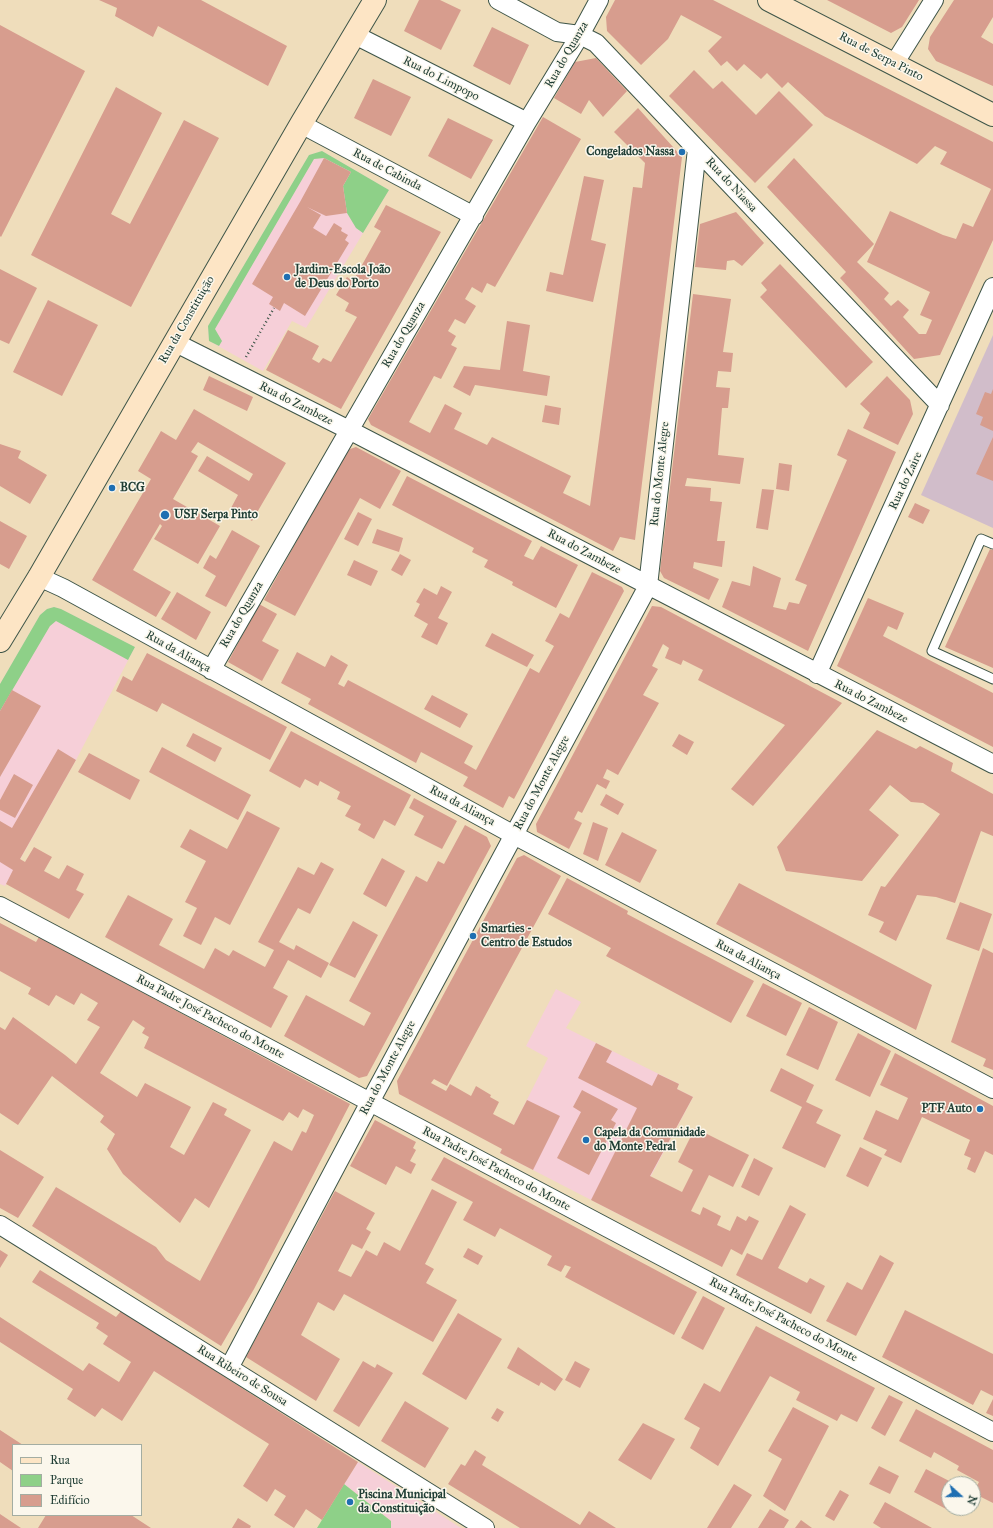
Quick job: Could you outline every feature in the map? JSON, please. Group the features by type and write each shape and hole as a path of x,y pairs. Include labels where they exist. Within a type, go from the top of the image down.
{"main road":[{"name":"Rua da Constituição","path":"0,642 301,124 355,36 375,0"},
{"name":"Rua de Serpa Pinto","path":"769,0 993,114"}],"street":[{"name":"Rua do Niassa","path":"498,0 557,32 580,35 596,43 940,405"},
{"name":"Rua do Quanza","path":"211,670 599,0"},
{"path":"894,64 934,0"},
{"name":"Rua do Limpopo","path":"355,36 528,122"},
{"name":"Rua de Cabinda","path":"301,124 474,216"},
{"name":"Rua do Monte Alegre","path":"229,1368 370,1102 648,586 697,149"},
{"name":"Rua do Zaire","path":"818,674 993,287"},
{"name":"Rua do Zambeze","path":"174,342 349,430 993,764"},
{"name":"Rua da Aliança","path":"39,576 514,835 993,1089"},
{"name":"Rua Padre José Pacheco do Monte","path":"0,906 993,1432"},
{"name":"Rua Ribeiro de Sousa","path":"0,1225 485,1528"}],"lane":[{"path":"993,544 981,539 932,651 993,679"}],"path":[{"path":"237,374 274,308"}],"shaded area":[{"name":"Jardim-Escola João de Deus do Porto","path":"322,151 389,190 306,328 292,321 263,371 209,341 208,326 309,155"},
{"path":"993,335 993,528 921,495"},
{"path":"54,607 61,609 135,647 76,760 5,886 0,884 0,684 40,615 47,609"},
{"path":"556,989 581,1002 566,1028 679,1084 677,1089 693,1097 628,1219 500,1153 548,1058 526,1046"},
{"path":"358,1462 461,1528 391,1528 391,1521 344,1484"}],"green space":[{"path":"322,151 389,190 363,233 356,228 347,213 343,186 351,172 324,158 314,159 215,329 222,341 219,346 209,341 208,326 309,155"},
{"path":"54,607 61,609 135,647 128,660 56,621 50,626 0,711 0,684 40,615 47,609"},
{"name":"Piscina Municipal da Constituição","path":"344,1484 391,1521 391,1528 317,1528"}],"building":[{"path":"99,0 201,0 287,46 268,86 158,26 153,37 115,16 117,8"},
{"path":"419,0 440,0 461,10 441,50 404,31"},
{"path":"615,0 713,0 993,142 993,240 940,355 914,359 840,278 846,272 767,187 794,158 874,244 857,262 889,293 884,299 891,306 898,300 909,310 903,317 919,334 926,334 932,320 920,315 930,292 867,262 890,211 943,235 956,239 963,223 973,227 991,189 940,164 947,152 935,146 917,164 825,116 788,82 782,88 767,73 761,79 744,64 737,71 727,61 721,66 708,51 722,37 681,15 668,39 641,65 607,31 606,17"},
{"path":"827,0 919,0 902,27 891,33"},
{"path":"954,0 993,0 993,17 981,37 993,44 993,86 936,61 928,49 930,37"},
{"path":"0,25 85,71 1,237 0,236"},
{"path":"492,27 529,45 510,85 473,66"},
{"path":"596,58 627,91 603,117 589,100 581,114 554,98 575,62"},
{"path":"694,70 713,89 722,81 756,115 779,91 813,125 755,183 669,96"},
{"path":"373,79 411,97 391,136 354,118"},
{"path":"116,87 162,113 111,214 130,224 184,120 219,138 131,307 31,255"},
{"path":"638,108 682,157 635,540 620,537 613,551 371,425 368,419 543,117 581,139 495,287 487,283 482,293 472,287 465,299 476,306 465,324 455,319 448,331 456,336 451,345 457,348 441,379 434,376 409,422 430,433 445,404 462,413 454,429 487,445 492,437 571,476 563,493 590,506 633,187 642,188 645,163 614,132"},
{"path":"448,118 493,140 471,179 428,156"},
{"path":"324,158 351,172 343,186 347,213 326,216 307,207 321,215 313,228 326,236 334,223 342,228 341,231 348,235 345,240 349,243 305,316 284,303 280,311 269,304 273,297 252,284"},
{"path":"584,176 604,180 591,240 606,244 593,302 546,291 550,272 563,275"},
{"path":"386,205 441,232 341,409 266,370 288,330 319,346 312,359 319,363 323,358 331,362 357,317 345,311 349,303 336,295 347,277 353,281 381,231 374,227"},
{"path":"736,212 764,243 742,266 734,260 727,261 726,270 695,267 700,224"},
{"path":"780,264 873,362 846,388 760,297 767,290 761,283"},
{"path":"0,269 37,288 9,344 0,340"},
{"path":"693,294 731,299 723,352 733,353 731,372 718,371 716,387 730,388 728,408 722,408 718,455 744,458 740,484 687,478 685,486 711,488 710,501 722,502 717,541 725,541 722,567 694,562 693,568 719,579 709,600 664,578 660,571"},
{"path":"48,300 98,325 62,396 13,372"},
{"path":"507,321 530,325 523,371 550,376 547,396 475,385 470,396 453,387 464,366 500,370"},
{"path":"209,376 253,397 247,411 203,390"},
{"path":"887,376 910,400 913,414 898,445 863,428 870,413 860,404"},
{"path":"993,389 993,431 980,425 983,417 976,414 985,392 991,394"},
{"path":"545,405 561,408 559,425 542,422"},
{"name":"USF Serpa Pinto","path":"194,409 286,463 252,521 231,508 238,495 198,471 207,456 249,481 253,474 198,442 191,452 198,456 173,499 220,526 198,564 154,539 162,526 160,524 133,570 171,592 156,617 92,580 151,479 138,471 161,431 176,440"},
{"path":"848,429 896,452 808,651 722,607 732,581 750,586 753,566 781,578 773,607 786,610 789,602 799,604 807,585 795,580 847,460 837,455"},
{"path":"993,437 993,481 976,474"},
{"path":"0,444 21,451 18,458 47,475 30,504 0,486"},
{"path":"356,447 401,471 380,509 360,498 295,616 264,600 347,450"},
{"path":"779,463 792,465 789,491 776,489"},
{"path":"407,476 532,541 524,556 533,560 541,546 578,565 556,608 512,585 513,582 484,567 488,560 472,552 474,548 392,505"},
{"path":"762,489 774,490 768,530 756,528"},
{"path":"915,503 930,510 923,524 908,517"},
{"path":"358,512 372,519 358,546 344,539"},
{"path":"0,521 27,536 9,569 0,564"},
{"path":"377,529 403,538 399,552 372,543"},
{"path":"232,530 260,546 226,607 205,596 216,576 203,568 210,555 216,559"},
{"path":"990,549 993,550 993,668 945,647"},
{"path":"400,554 411,560 402,576 391,570"},
{"path":"354,560 378,571 371,586 347,575"},
{"path":"592,572 622,587 624,591 514,799 509,796 503,808 463,786 468,777 421,752 416,763 308,704 311,699 281,683 297,652 325,667 331,655 348,665 338,684 344,687 348,680 473,746 464,763 476,770 530,668 539,673 554,646 545,641 560,613 569,618"},
{"path":"441,586 452,592 438,618 448,623 437,645 421,637 428,624 414,616 420,604 416,602 424,588 437,595"},
{"path":"177,592 211,612 196,640 161,619"},
{"path":"868,598 904,613 897,630 888,626 883,636 993,693 993,747 837,666"},
{"path":"259,604 277,614 262,641 279,650 262,681 228,662"},
{"path":"652,606 661,607 842,703 753,806 731,789 785,725 698,680 703,670 683,660 681,665 665,658 669,648 663,644 652,666 658,669 643,695 659,703 618,775 607,769 603,778 610,781 606,789 597,784 582,813 578,811 574,819 582,823 569,849 537,832 536,824"},
{"path":"492,633 534,655 527,667 485,646"},
{"path":"147,653 287,727 270,760 162,703 157,712 116,691 123,676 132,681"},
{"path":"12,690 41,706 0,777 0,711"},
{"path":"432,695 468,714 460,728 424,709"},
{"path":"877,730 916,749 920,746 953,763 951,771 993,794 993,836 981,831 955,903 936,897 917,895 896,941 879,932 884,922 868,915 881,886 885,887 940,814 923,803 911,802 890,785 869,810 899,835 862,881 786,871 777,847"},
{"path":"291,731 411,795 395,826 384,820 374,839 358,830 361,824 345,816 351,806 337,799 340,792 320,781 318,786 305,779 300,788 269,771"},
{"path":"193,733 222,748 215,762 186,746"},
{"path":"679,734 694,742 687,755 672,746"},
{"path":"162,747 251,795 238,820 149,772"},
{"path":"58,749 76,760 20,859 25,862 34,847 52,857 44,871 59,879 67,865 84,874 76,890 84,894 69,919 6,884 13,870 0,862 0,821 12,828"},
{"path":"89,753 140,780 130,800 78,772"},
{"path":"14,774 33,785 15,818 0,810 0,800"},
{"path":"606,794 624,804 618,815 600,805"},
{"path":"414,798 457,821 442,849 414,835 424,816 409,808"},
{"path":"247,811 280,828 230,925 215,917 201,945 183,936 197,908 185,902 206,861 180,847 190,829 227,849"},
{"path":"593,822 608,828 598,861 583,854"},
{"path":"465,825 487,837 491,846 367,1076 359,1078 284,1036 306,995 364,1026 371,1013 349,1001 416,876 427,882 438,861 444,864"},
{"path":"622,832 657,850 640,883 605,865"},
{"path":"524,855 561,876 447,1086 434,1079 431,1083 446,1091 450,1084 471,1096 476,1086 499,1102 493,1114 514,1125 527,1100 560,1116 533,1170 500,1153 502,1149 399,1094 397,1081 517,858"},
{"path":"382,858 405,871 386,907 363,894"},
{"path":"321,862 334,869 310,914 298,908 279,942 294,950 296,945 329,963 321,978 288,960 273,988 288,996 271,1028 105,937 128,895 173,919 159,945 204,969 215,948 229,956 233,950 265,967 274,950 258,942 298,867 314,875"},
{"path":"567,878 628,911 627,914 754,981 731,1023 606,956 611,948 548,914"},
{"path":"739,883 932,985 916,1030 716,924"},
{"path":"960,902 992,914 979,951 946,939"},
{"path":"353,921 378,935 355,978 329,965"},
{"path":"0,923 36,942 39,937 350,1104 254,1289 221,1346 32,1226 56,1187 156,1247 166,1260 200,1281 274,1141 292,1151 302,1131 306,1133 314,1115 303,1109 298,1118 289,1112 283,1121 144,1048 149,1037 142,1033 145,1028 133,1020 100,1073 137,1097 145,1083 191,1107 170,1147 184,1155 213,1102 227,1109 224,1115 251,1130 209,1208 195,1198 180,1223 123,1174 107,1149 115,1134 100,1122 104,1116 52,1076 18,1125 0,1113 0,1027 5,1030 13,1017 76,1064 100,1027 87,1020 98,1003 81,993 74,1005 56,995 49,1006 28,994 31,988 0,971"},
{"path":"983,948 993,953 993,1070 983,1066 986,1059 951,1042"},
{"path":"763,983 802,1003 786,1036 746,1016"},
{"path":"809,1007 838,1022 818,1070 786,1055"},
{"path":"858,1033 891,1051 870,1097 835,1080"},
{"path":"596,1043 612,1051 606,1062 652,1086 658,1074 679,1084 677,1089 693,1097 650,1176 682,1192 693,1170 678,1162 695,1128 749,1155 733,1187 709,1175 691,1211 700,1215 703,1207 721,1216 717,1225 730,1231 737,1216 746,1221 749,1216 759,1221 742,1255 731,1249 722,1267 591,1200 637,1108 578,1078"},
{"path":"895,1053 993,1106 993,1155 985,1151 975,1173 967,1169 971,1158 964,1155 970,1140 922,1117 901,1163 884,1155 887,1150 863,1139 876,1110 898,1120 908,1098 880,1085"},
{"path":"781,1068 814,1085 806,1102 823,1110 816,1123 841,1135 825,1168 782,1148 802,1107 770,1091"},
{"name":"Capela da Comunidade do Monte Pedral","path":"582,1090 618,1109 611,1120 616,1123 589,1175 557,1158 581,1112 573,1107"},
{"path":"375,1120 416,1142 413,1148 416,1150 410,1161 416,1164 411,1174 396,1166 386,1185 350,1166"},
{"path":"860,1147 882,1158 868,1187 846,1176"},
{"path":"0,1150 44,1177 18,1218 0,1208"},
{"path":"444,1157 697,1292 674,1335 565,1277 571,1267 565,1265 561,1272 547,1265 552,1256 500,1228 495,1237 463,1220 473,1202 431,1180"},
{"path":"754,1158 773,1168 759,1196 741,1187"},
{"path":"432,1189 457,1202 425,1264 434,1269 426,1283 457,1300 433,1342 344,1294 334,1311 318,1302 301,1335 340,1359 316,1401 246,1357 335,1191 375,1213 366,1229 371,1232 362,1249 352,1244 338,1271 351,1277 366,1250 377,1256 384,1242 400,1251"},
{"path":"790,1205 806,1214 778,1268 807,1283 810,1278 825,1286 811,1314 736,1275 747,1253 762,1260"},
{"path":"468,1248 483,1256 478,1265 463,1257"},
{"path":"0,1250 8,1255 0,1268"},
{"path":"880,1255 894,1263 856,1336 826,1321 847,1282 862,1290"},
{"path":"40,1270 116,1317 121,1311 358,1462 322,1520 306,1509 294,1528 274,1515 286,1496 275,1489 267,1502 243,1486 269,1444 154,1371 122,1421 102,1408 95,1417 67,1399 73,1389 0,1342 0,1317 83,1371 89,1363 119,1382 131,1362 103,1344 108,1336 96,1328 99,1323 32,1282"},
{"path":"703,1296 725,1308 703,1350 681,1338"},
{"path":"905,1310 993,1354 993,1396 981,1390 973,1405 882,1357"},
{"path":"458,1313 502,1339 466,1400 422,1374"},
{"path":"756,1326 875,1388 857,1422 841,1414 837,1421 796,1400 800,1392 770,1376 718,1466 690,1448 700,1428 684,1419 704,1383 720,1392"},
{"path":"518,1347 563,1379 555,1391 541,1382 539,1386 507,1368"},
{"path":"363,1361 375,1368 377,1364 393,1373 359,1427 333,1411"},
{"path":"575,1361 590,1369 580,1388 565,1380"},
{"path":"889,1395 903,1402 885,1436 871,1428"},
{"path":"993,1399 993,1416 986,1413"},
{"path":"405,1401 449,1428 425,1468 381,1441"},
{"path":"793,1407 829,1426 785,1511 763,1496 782,1459 768,1451"},
{"path":"497,1408 504,1412 498,1422 491,1418"},
{"path":"916,1409 993,1450 993,1503 981,1497 981,1476 968,1476 957,1470 959,1466 934,1452 931,1458 899,1441"},
{"path":"643,1423 675,1439 651,1480 618,1460"},
{"path":"0,1430 21,1444 12,1444 12,1470 0,1462"},
{"path":"475,1450 486,1457 482,1465 580,1525 589,1511 616,1528 520,1528 448,1484 461,1464 465,1466"},
{"path":"879,1466 899,1476 890,1494 869,1484"},
{"path":"926,1469 941,1477 941,1506 914,1492"},
{"path":"734,1484 752,1495 731,1528 707,1528"},
{"path":"840,1490 849,1495 834,1521 825,1516"},
{"path":"885,1502 932,1528 881,1528 873,1523"},
{"path":"770,1509 789,1520 784,1528 758,1528"},
{"path":"0,1514 21,1528 0,1528"},
{"path":"45,1516 133,1516 151,1528 38,1528"},
{"path":"238,1518 251,1526 250,1528 232,1528"},
{"path":"801,1520 812,1528 795,1528"}],"place":[{"name":"Congelados Nassa","path":"682,152"},
{"name":"Jardim-Escola João de Deus do Porto","path":"287,277"},
{"name":"BCG","path":"112,488"},
{"name":"USF Serpa Pinto","path":"165,515"},
{"name":"Smarties - Centro de Estudos","path":"473,936"},
{"name":"PTF Auto","path":"980,1109"},
{"name":"Capela da Comunidade do Monte Pedral","path":"586,1140"},
{"name":"Piscina Municipal da Constituição","path":"350,1502"}]}
